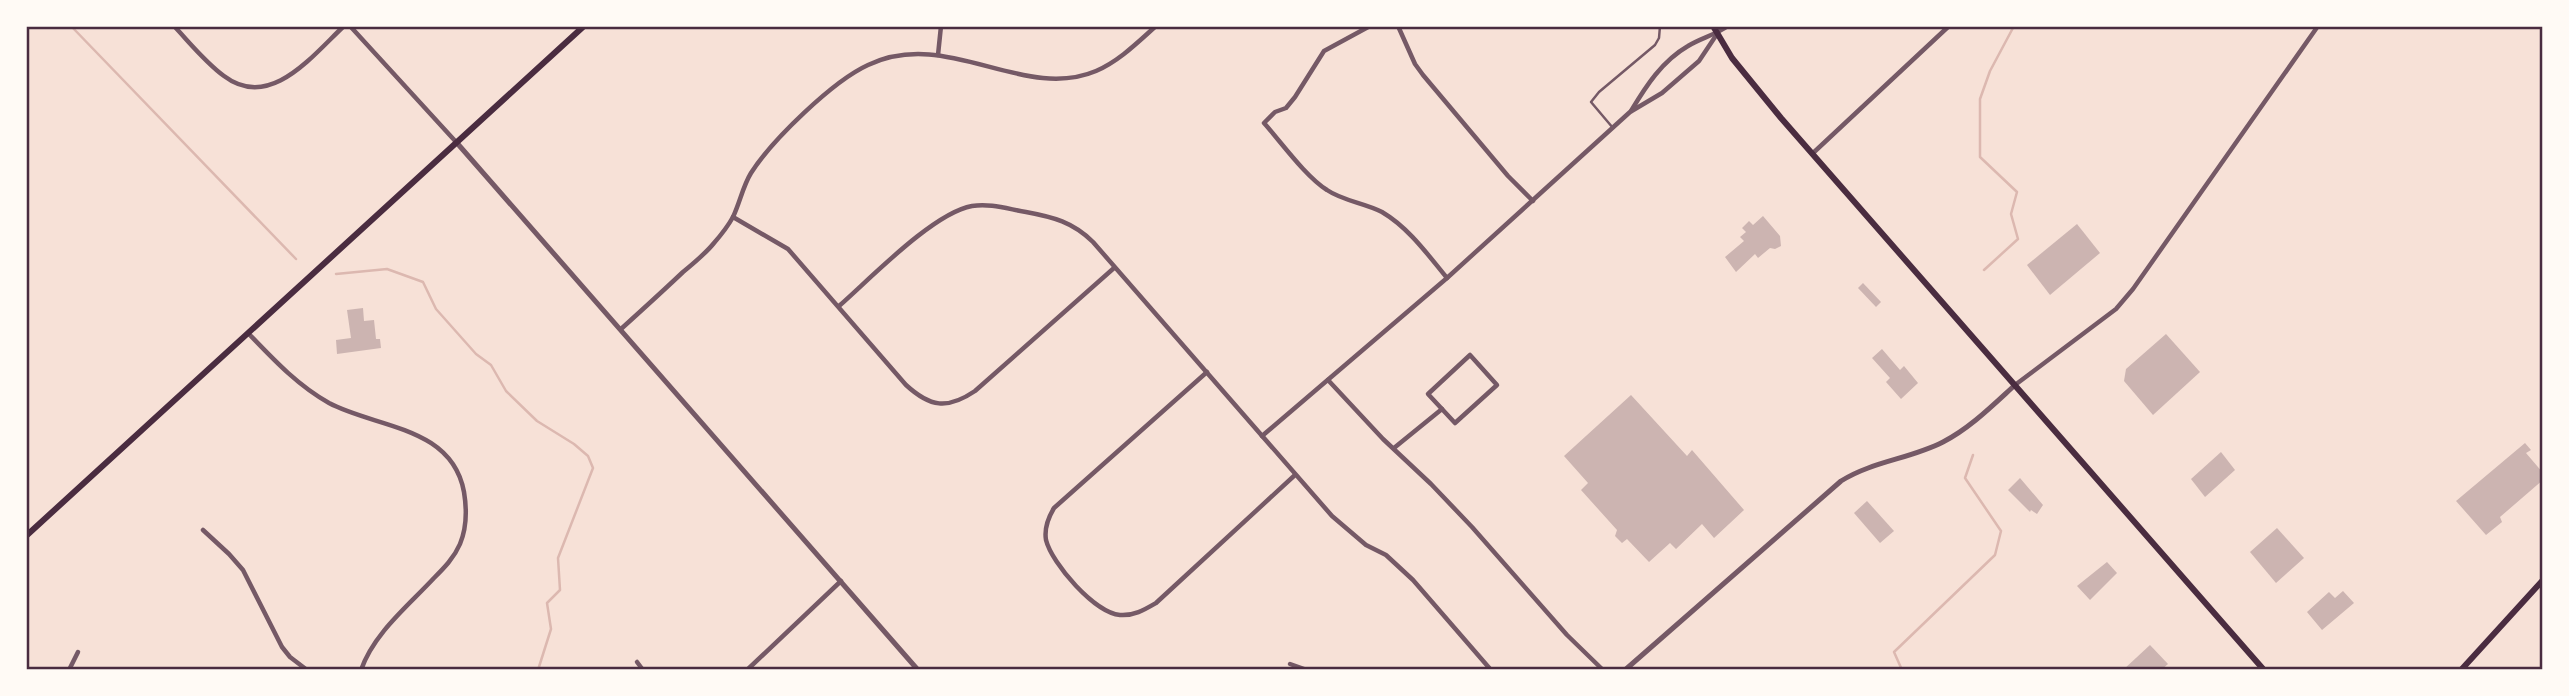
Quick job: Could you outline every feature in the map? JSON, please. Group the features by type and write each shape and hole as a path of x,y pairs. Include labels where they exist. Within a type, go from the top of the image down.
{"main road":[{"path":"26,536 584,26"},
{"path":"1713,26 1746,76 1812,154 2264,670"},
{"path":"2461,670 2543,580"}],"street":[{"path":"174,26 225,77 236,84 260,88 285,79 344,26"},
{"path":"350,26 457,143 918,670"},
{"path":"937,55 941,26"},
{"path":"621,329 712,246 733,217 750,175 767,150 840,82 868,65 895,55 937,55 1044,78 1061,79 1094,72 1109,64 1156,26"},
{"path":"1370,26 1324,51 1286,108 1275,112 1264,122 1326,190 1381,211 1395,221 1410,234 1447,278"},
{"path":"1398,26 1415,64 1423,75 1508,176 1533,201"},
{"path":"1630,112 1651,77 1688,46 1717,34 1728,26"},
{"path":"1812,154 1949,26"},
{"path":"1625,670 1842,481 1869,467 1942,443 1972,424 2015,385 2116,309 2133,289 2318,26"},
{"path":"1262,436 1447,278 1630,112 1662,93 1699,61 1717,34"},
{"path":"839,306 947,214 974,205 989,205 1063,220 1084,233 1332,516 1366,545 1386,555 1413,580 1491,670"},
{"path":"733,217 788,249 919,397 945,404 975,391 1115,268"},
{"path":"248,333 304,387 354,414 424,438 443,452 459,475 467,514 460,543 447,565 378,639 361,670"},
{"path":"1470,355 1497,385 1455,424 1442,409 1428,394 1470,355"},
{"path":"1207,372 1054,509 1048,518 1046,541 1056,561 1091,601 1111,614 1135,615 1156,603 1294,475"},
{"path":"1328,380 1464,518 1567,635 1603,670"},
{"path":"1393,448 1442,409"},
{"path":"203,530 243,570 282,647 307,670"},
{"path":"747,670 841,581"},
{"path":"69,670 78,652"},
{"path":"637,662 643,670"},
{"path":"1290,664 1307,670"}],"lane":[{"path":"1613,128 1591,102 1599,92 1655,45 1660,26"}],"building":[{"path":"1763,216 1780,236 1781,246 1770,248 1758,258 1755,254 1736,272 1725,257 1744,241 1740,237 1746,232 1742,228 1749,221 1753,225"},
{"path":"2077,224 2100,253 2050,295 2027,265"},
{"path":"1863,283 1881,302 1876,307 1858,288"},
{"path":"363,308 364,321 374,320 376,339 380,339 381,348 337,354 336,340 351,338 347,310"},
{"path":"2166,334 2200,372 2153,415 2124,381 2126,369"},
{"path":"1882,349 1900,370 1904,366 1918,383 1901,399 1886,382 1890,378 1872,358"},
{"path":"1631,395 1687,456 1692,450 1744,510 1714,538 1702,524 1676,549 1670,543 1649,562 1627,539 1622,543 1615,536 1617,530 1581,490 1588,483 1564,456"},
{"path":"2525,443 2531,450 2526,453 2543,473 2543,480 2500,517 2502,522 2486,535 2456,501"},
{"path":"2221,452 2235,470 2205,497 2191,479"},
{"path":"2020,478 2043,505 2037,514 2031,510 2030,512 2008,490"},
{"path":"1867,501 1894,531 1880,543 1854,513"},
{"path":"2277,528 2304,558 2276,583 2250,552"},
{"path":"2107,562 2117,573 2090,600 2077,586"},
{"path":"2343,591 2354,603 2322,630 2307,612 2329,592 2335,598"},
{"path":"2150,645 2168,664 2161,670 2123,670"}],"waterway":[{"path":"71,26 296,259"},
{"path":"1984,270 2018,239 2011,214 2017,192 1980,157 1980,99 1990,71 2014,26"},
{"path":"336,274 387,269 423,282 436,309 476,354 491,365 506,391 537,421 588,456 593,468 558,558 560,590 547,603 551,629 538,670"},
{"path":"1902,670 1894,652 1995,555 2001,531 1965,478 1973,455"}]}
